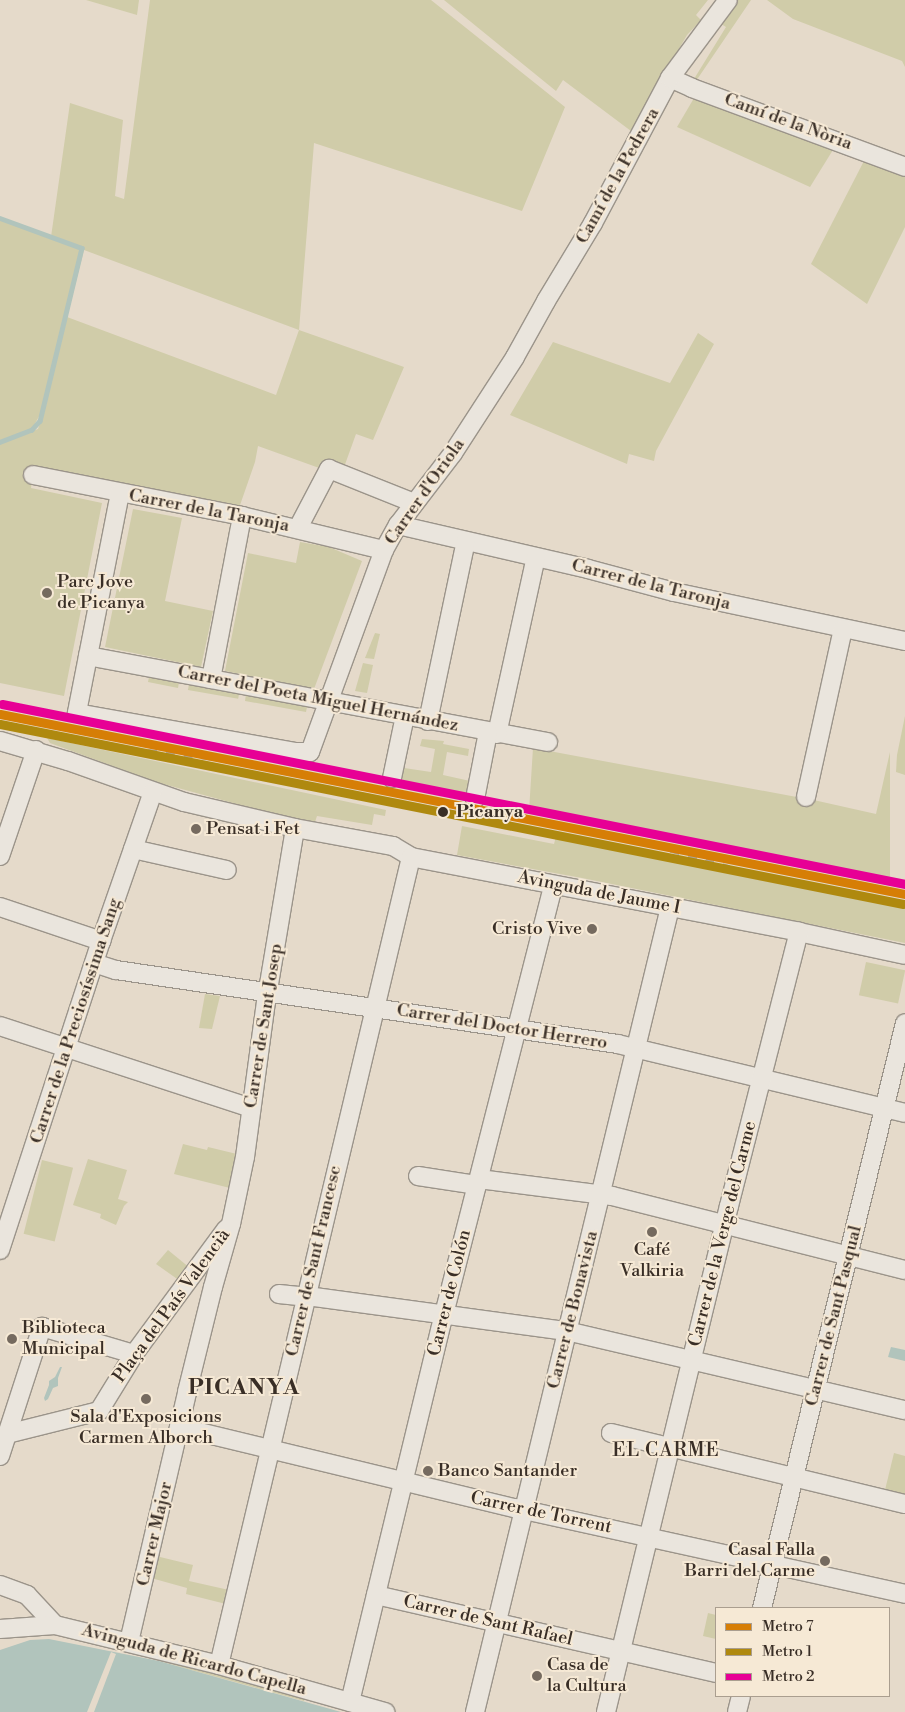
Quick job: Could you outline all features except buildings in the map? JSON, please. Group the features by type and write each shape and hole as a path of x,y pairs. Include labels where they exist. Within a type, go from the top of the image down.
{"street":[{"name":"Camí de la Pedrera","path":"515,356 593,224 670,78 728,0"},
{"name":"Camí de la Nòria","path":"670,78 692,88 905,167"},
{"name":"Carrer d'Oriola","path":"88,656 77,713 295,752 305,753 312,750 384,550 398,524 453,453 515,356"},
{"path":"298,528 329,469 414,504"},
{"name":"Carrer de la Taronja","path":"33,475 242,516 384,550"},
{"path":"88,656 120,493"},
{"path":"211,679 242,516"},
{"name":"Carrer de la Taronja","path":"398,524 674,592 905,641"},
{"path":"428,721 466,541"},
{"path":"475,799 536,557"},
{"path":"806,797 843,629"},
{"name":"Carrer del Poeta Miguel Hernández","path":"88,656 548,742"},
{"path":"392,778 405,716"},
{"name":"Avinguda de Jaume I","path":"0,741 36,750 184,802 295,828 393,846 410,857 799,932 905,955"},
{"path":"0,856 36,750"},
{"name":"Carrer de la Preciosíssima Sang","path":"0,1250 67,1048 100,941 153,792"},
{"name":"Carrer de Sant Josep","path":"232,1224 245,1157 268,990 295,828"},
{"path":"133,849 227,870"},
{"name":"Carrer de Sant Francesc","path":"220,1665 269,1447 307,1296 410,857"},
{"name":"Carrer de Colón","path":"350,1702 515,1028 553,885"},
{"path":"0,907 100,941"},
{"name":"Carrer de Bonavista","path":"475,1712 670,907"},
{"name":"Carrer de la Verge del Carme","path":"606,1712 799,932"},
{"name":"Carrer del Doctor Herrero","path":"94,963 116,970 268,990 637,1048 905,1113"},
{"name":"Carrer de Sant Pasqual","path":"762,1607 905,1023"},
{"path":"0,1026 251,1108"},
{"path":"418,1176 602,1194 905,1270"},
{"name":"Plaça del País Valencià","path":"7,1434 98,1411 134,1354 232,1224"},
{"name":"Plaça del País Valencià","path":"179,1427 213,1286 232,1224"},
{"path":"279,1294 445,1312 567,1331 905,1410"},
{"path":"0,1456 42,1327 134,1354"},
{"name":"Carrer de Torrent","path":"179,1427 269,1447 523,1510 650,1536 905,1594"},
{"name":"Carrer Major","path":"129,1642 179,1427"},
{"path":"611,1433 793,1479 905,1504"},
{"path":"0,1585 27,1595 55,1625"},
{"name":"Carrer de Sant Rafael","path":"376,1595 715,1672"},
{"name":"Avinguda de Ricardo Capella","path":"0,1629 55,1625 220,1665 385,1712"},
{"path":"737,1712 741,1697"}],"shaded area":[{"path":"86,0 139,0 137,15"},
{"path":"150,0 431,0 565,107 522,211 314,143 299,330 404,367 373,440 356,434 343,470 322,469 258,446 255,462 239,508 34,468 31,488 102,503 64,696 0,683 0,443 38,429 47,402 32,429 0,441 0,218 51,237 70,103 123,120 115,196 124,199","holes":["84,250 299,330 276,395 67,317"]},
{"path":"444,0 708,0 696,15 701,20 687,35 631,131 563,80 556,91"},
{"path":"737,0 751,0 696,81 694,79 726,27 718,22"},
{"path":"767,0 905,0 905,67 902,61 793,19"},
{"path":"697,93 836,145 810,187 677,127"},
{"path":"866,157 905,173 905,227 867,304 811,264"},
{"path":"698,333 714,344 656,451 654,461 629,454 627,464 510,415 553,342 670,383"},
{"path":"133,509 182,518 165,601 213,611 201,667 105,647"},
{"path":"300,542 329,547 362,561 314,689 225,671 248,553 296,563"},
{"path":"375,633 380,634 374,659 365,658"},
{"path":"363,663 373,665 367,693 355,691"},
{"path":"149,677 179,682 178,688 148,682"},
{"path":"189,684 239,693 238,699 188,690"},
{"path":"246,694 307,707 306,712 245,701"},
{"path":"905,716 905,775 896,772 897,755"},
{"path":"47,738 386,810 385,816 374,814 372,825 317,816 314,825 156,782 50,743"},
{"path":"422,739 444,741 443,744 469,749 468,756 447,752 443,775 470,781 467,798 401,785 404,768 431,772 435,749 420,746"},
{"path":"533,748 818,801 876,814 890,752 890,885 529,811"},
{"path":"462,826 554,844 556,836 905,906 905,943 582,878 457,855"},
{"path":"866,962 905,970 898,1004 859,995"},
{"path":"205,994 220,996 212,1029 199,1028"},
{"path":"183,1144 207,1150 208,1147 241,1155 234,1189 174,1174"},
{"path":"88,1159 127,1170 118,1199 128,1202 124,1206 116,1225 100,1218 101,1214 73,1205"},
{"path":"42,1160 73,1168 55,1241 24,1234"},
{"path":"168,1250 190,1268 180,1281 156,1264"},
{"path":"891,1347 905,1350 905,1361 888,1357"},
{"path":"60,1367 62,1367 58,1378 58,1386 53,1388 48,1399 45,1401 44,1398 49,1381 55,1377"},
{"path":"894,1453 905,1456 905,1495 885,1490"},
{"path":"156,1556 193,1565 189,1581 229,1590 226,1604 186,1594 187,1588 151,1578"},
{"path":"708,1613 715,1615 715,1639 703,1636"},
{"path":"49,1639 159,1661 341,1712 0,1712 0,1650 30,1640"},
{"path":"160,1656 305,1697 304,1701 159,1661"}],"pier":[{"path":"111,1652 116,1654 94,1712 87,1712"}],"waterway":[{"path":"0,218 82,248 40,421 32,430 0,442"}],"railway":[{"path":"148,751 232,761"},
{"path":"636,841 729,867"}],"metro line":[{"name":"2","path":"2,704 905,884"},
{"name":"7","path":"0,714 905,894"},
{"name":"1","path":"0,724 903,904"}],"place":[{"name":"Parc Jove de Picanya","path":"47,593"},
{"name":"Picanya","path":"443,812"},
{"name":"Pensat i Fet","path":"196,829"},
{"name":"Cristo Vive","path":"592,929"},
{"name":"Café Valkiria","path":"652,1232"},
{"name":"Biblioteca Municipal","path":"12,1339"},
{"name":"Sala d'Exposicions Carmen Alborch","path":"146,1399"},
{"name":"Banco Santander","path":"428,1471"},
{"name":"Casal Falla Barri del Carme","path":"825,1561"},
{"name":"Casa de la Cultura","path":"537,1676"}],"district":[{"name":"PICANYA","path":"244,1388"},
{"name":"EL CARME","path":"666,1451"}]}
